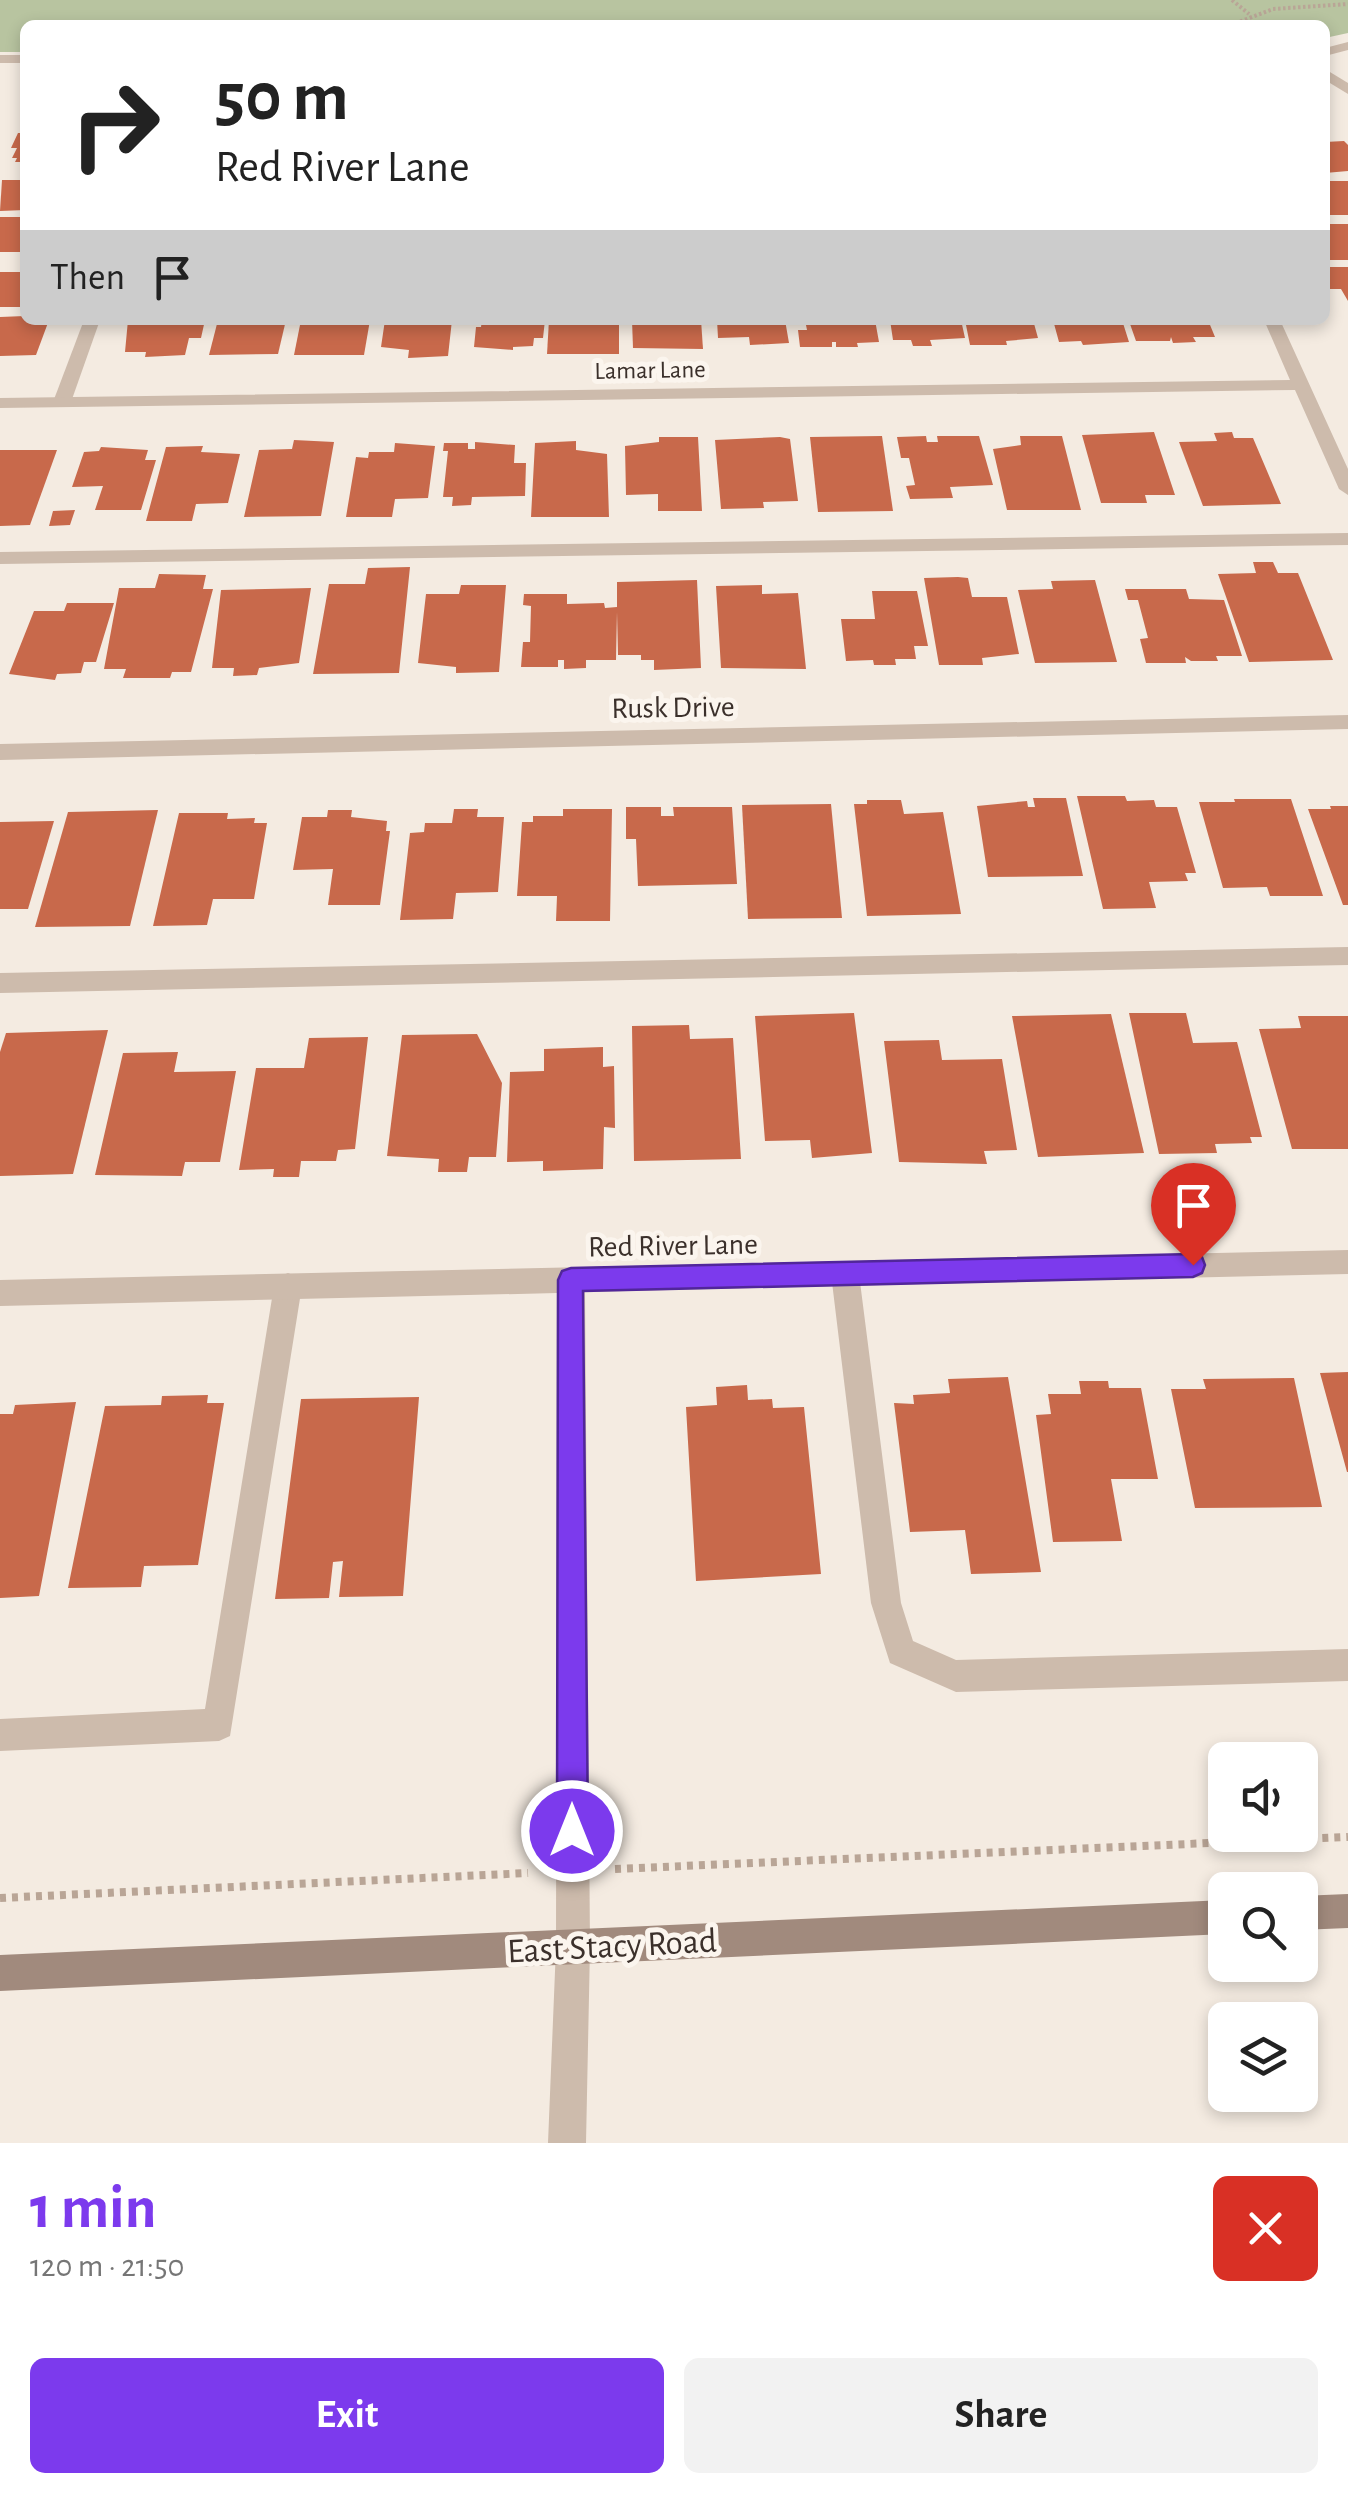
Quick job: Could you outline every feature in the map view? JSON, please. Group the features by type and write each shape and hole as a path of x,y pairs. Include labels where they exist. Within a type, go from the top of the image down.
{"main road":[{"path":"1318,1912 1348,1911"},
{"name":"East Stacy Road","path":"0,1974 1208,1918"}],"street":[{"path":"62,402 90,325"},
{"path":"1274,325 1348,489"},
{"name":"Lamar Lane","path":"0,402 1302,385"},
{"path":"0,558 1348,539"},
{"name":"Rusk Drive","path":"0,752 1348,722"},
{"path":"0,982 1348,956"},
{"name":"Red River Lane","path":"0,1292 1348,1262"},
{"path":"844,1274 886,1603 901,1652 956,1676 1348,1665"},
{"path":"568,2143 573,1947 571,1280"},
{"path":"0,1735 219,1725 288,1286"}],"path":[{"path":"1232,0 1249,14"},
{"path":"1239,20 1249,14 1292,6 1348,4"},
{"path":"0,1898 1348,1837"}],"green space":[{"path":"0,0 1348,0 1348,33 1330,37 1330,20 20,20 20,52 0,52"}],"building":[{"path":"20,133 20,162 12,158 17,148 11,148"},
{"path":"1344,141 1348,145 1348,171 1330,173 1330,142"},
{"path":"2,180 20,180 20,210 0,211"},
{"path":"1330,181 1348,181 1348,215 1330,215"},
{"path":"0,217 20,217 20,252 0,252"},
{"path":"1330,224 1348,224 1348,260 1330,260"},
{"path":"1330,267 1348,267 1348,301 1341,289 1330,289"},
{"path":"0,272 20,272 20,307 0,307"},
{"path":"20,316 20,325 47,325 36,355 0,356 0,317"},
{"path":"128,325 204,325 201,338 189,338 185,355 145,357 146,352 125,352"},
{"path":"217,325 285,325 278,354 209,355"},
{"path":"300,325 369,325 364,355 294,355"},
{"path":"384,325 451,325 448,356 408,358 409,350 381,347"},
{"path":"544,325 543,338 534,338 533,346 513,350 474,347 476,327"},
{"path":"549,325 619,325 619,354 547,354"},
{"path":"632,325 701,325 703,349 633,348"},
{"path":"717,325 786,325 789,343 750,345 749,337 718,338"},
{"path":"806,325 876,325 879,342 857,343 858,347 836,347 836,342 832,342 832,347 800,347 798,330 807,330"},
{"path":"891,325 962,325 965,338 930,340 932,346 893,340"},
{"path":"966,325 1034,325 1038,338 1006,341 1007,345 970,345"},
{"path":"1054,325 1124,325 1129,342 1083,345 1081,341 1059,342"},
{"path":"1130,325 1210,325 1215,337 1193,337 1196,342 1173,343 1171,337 1170,341 1136,341"},
{"path":"1154,432 1175,495 1145,495 1147,503 1101,503 1082,435"},
{"path":"1232,432 1234,438 1253,438 1281,504 1203,506 1179,442 1217,441 1214,433"},
{"path":"882,436 893,511 818,512 810,437"},
{"path":"926,436 927,442 938,442 937,436 979,436 993,485 950,487 953,498 910,499 906,486 915,485 909,458 901,458 897,437"},
{"path":"1020,436 1062,436 1081,510 1007,510 993,449 1021,445"},
{"path":"659,437 698,437 702,511 658,511 658,494 626,495 625,446 659,442"},
{"path":"790,439 798,501 763,502 764,508 721,509 715,440"},
{"path":"294,440 334,442 321,516 244,517 259,450 292,449"},
{"path":"576,441 576,450 607,454 609,517 531,517 535,443"},
{"path":"475,442 515,445 514,463 526,463 525,496 472,497 471,505 452,506 453,497 443,497 448,451 443,451 444,443 468,443 468,449 475,449"},
{"path":"395,443 435,446 428,498 395,499 392,517 346,517 356,457 368,458 369,452 394,452"},
{"path":"203,446 201,452 240,454 228,503 196,504 192,521 146,521 166,447"},
{"path":"101,447 148,450 145,460 156,460 141,510 95,510 103,486 72,487 84,452 99,451"},
{"path":"0,450 57,450 30,525 0,526"},
{"path":"75,510 70,525 49,526 53,511"},
{"path":"1253,562 1273,562 1278,573 1298,573 1333,660 1249,662 1218,574 1256,573"},
{"path":"410,567 399,673 313,674 329,584 365,584 368,568"},
{"path":"159,574 206,575 203,589 213,589 191,672 172,672 170,678 123,678 126,669 104,669 119,588 155,588"},
{"path":"924,578 968,578 972,597 1007,597 1019,654 982,658 983,665 939,665"},
{"path":"697,580 701,668 654,670 654,660 641,660 641,655 618,655 617,612 616,660 586,660 586,668 564,669 564,660 558,660 558,667 521,667 523,642 530,642 531,606 523,605 524,594 567,594 567,604 604,603 605,608 617,607 617,582"},
{"path":"1095,580 1117,662 1035,663 1018,590 1053,589 1051,581"},
{"path":"461,585 506,585 499,672 456,673 456,667 418,663 426,594 459,594"},
{"path":"762,585 762,594 798,593 806,669 721,668 716,586"},
{"path":"311,588 299,663 259,668 257,675 233,676 234,668 212,668 221,590"},
{"path":"1125,589 1186,589 1189,599 1224,600 1242,656 1216,656 1218,661 1191,661 1185,657 1186,663 1146,663 1140,639 1148,638 1138,600 1128,600"},
{"path":"872,591 917,591 928,646 914,646 916,659 895,659 896,665 874,665 873,660 846,661 841,619 875,619"},
{"path":"67,603 114,603 96,662 84,662 81,673 57,674 55,680 9,674 34,611 64,611"},
{"path":"1077,796 1125,796 1127,801 1154,800 1156,807 1177,807 1196,873 1185,873 1188,881 1149,882 1156,908 1103,909"},
{"path":"1033,798 1066,798 1083,876 988,877 977,806 1027,801 1028,807 1035,807"},
{"path":"1234,799 1291,799 1323,896 1270,896 1267,887 1223,888 1199,802 1235,802"},
{"path":"867,800 901,800 904,814 943,812 961,914 867,916 854,804 867,804"},
{"path":"831,804 842,918 748,919 742,805"},
{"path":"1330,806 1348,806 1348,905 1343,905 1308,809 1331,809"},
{"path":"626,807 661,807 661,816 674,816 673,807 732,807 737,884 638,886 636,839 626,839"},
{"path":"454,809 478,809 477,817 504,817 498,892 456,893 453,919 400,920 410,833 424,832 425,823 452,823"},
{"path":"563,809 612,809 610,921 556,921 557,896 517,896 522,822 533,822 533,816 563,816"},
{"path":"158,810 130,926 35,927 68,812"},
{"path":"328,810 352,810 351,817 387,821 386,831 390,831 380,905 328,905 333,869 293,870 302,817 327,817"},
{"path":"179,813 228,813 227,819 255,818 254,823 267,823 254,899 213,899 207,925 153,926"},
{"path":"54,821 28,909 0,909 0,822"},
{"path":"854,1013 872,1153 812,1158 810,1140 765,1141 755,1016"},
{"path":"1129,1013 1186,1013 1193,1043 1237,1042 1262,1137 1250,1137 1252,1143 1215,1144 1217,1153 1159,1154"},
{"path":"1111,1014 1144,1153 1038,1157 1012,1016"},
{"path":"1298,1016 1348,1016 1348,1149 1292,1149 1259,1029 1301,1028"},
{"path":"689,1025 690,1039 733,1038 741,1159 634,1161 632,1026"},
{"path":"108,1030 73,1174 0,1176 0,1052 6,1033"},
{"path":"477,1034 502,1083 496,1157 469,1157 467,1172 438,1172 439,1159 387,1156 402,1035"},
{"path":"368,1037 355,1149 338,1150 336,1161 301,1161 299,1177 273,1177 274,1169 239,1170 256,1068 304,1068 309,1038"},
{"path":"939,1040 942,1060 1002,1059 1017,1150 984,1151 987,1164 899,1162 884,1041"},
{"path":"603,1047 603,1067 614,1066 615,1128 604,1127 603,1169 543,1171 543,1161 507,1162 510,1072 544,1071 544,1049"},
{"path":"178,1052 174,1072 236,1071 220,1162 185,1162 182,1176 95,1175 123,1053"},
{"path":"1348,1372 1348,1472 1347,1472 1320,1373"},
{"path":"1008,1377 1041,1572 971,1574 965,1530 910,1532 894,1403 914,1404 913,1395 950,1393 948,1379"},
{"path":"1294,1378 1322,1507 1195,1508 1171,1389 1206,1389 1203,1379"},
{"path":"1079,1381 1108,1381 1109,1388 1141,1388 1158,1479 1111,1479 1122,1541 1053,1542 1036,1415 1051,1414 1048,1394 1081,1394"},
{"path":"747,1385 748,1400 772,1399 773,1408 804,1407 821,1574 696,1581 686,1407 717,1405 716,1387"},
{"path":"208,1395 207,1403 224,1403 198,1565 144,1566 141,1587 68,1588 105,1406 161,1405 162,1396"},
{"path":"419,1397 403,1596 339,1597 343,1561 333,1562 329,1598 275,1599 301,1399"},
{"path":"76,1402 39,1596 0,1598 0,1414 13,1414 15,1405"}],"route":[{"path":"572,1831 571,1280 1193,1265"}]}
